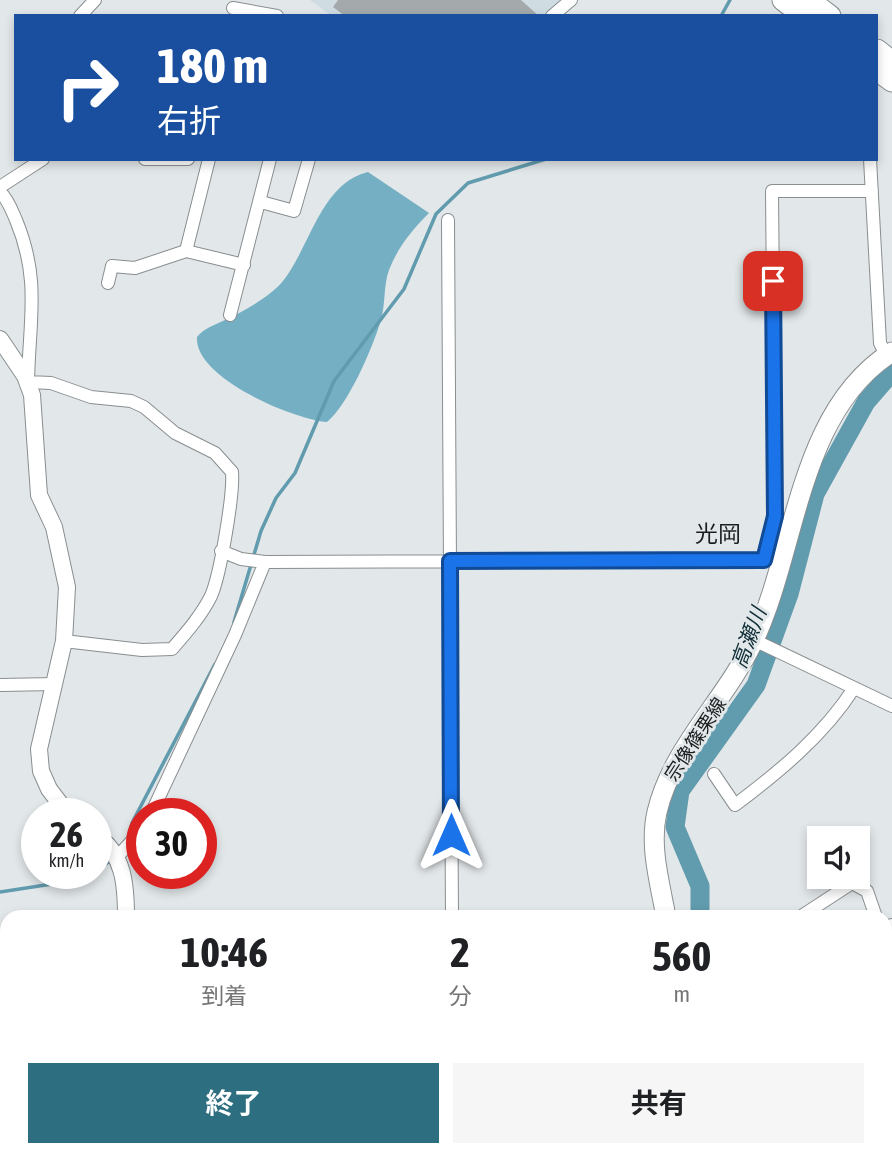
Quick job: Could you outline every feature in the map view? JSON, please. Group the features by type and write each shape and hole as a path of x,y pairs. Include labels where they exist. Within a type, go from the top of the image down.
{"highway":[{"path":"783,0 801,14"},
{"path":"810,0 828,14"},
{"path":"878,51 892,62"}],"main road":[{"name":"宗像篠栗線","path":"665,910 654,836 664,788 681,753 725,692 754,639 773,560 832,420 854,386 889,354"}],"street":[{"path":"82,14 95,0"},
{"path":"554,14 571,0"},
{"path":"233,8 266,14"},
{"path":"40,161 0,189 12,211 32,266 33,307 27,382 35,421 39,495 54,527 67,587 64,641 42,729 41,771 55,798"},
{"path":"186,251 208,161"},
{"path":"230,315 270,161"},
{"path":"261,202 294,211 308,161"},
{"path":"870,161 880,342 889,354"},
{"path":"220,551 241,559 265,562 773,560 775,516 772,191 872,191"},
{"path":"448,220 452,910"},
{"path":"108,283 112,266 135,268 186,251 244,265"},
{"path":"0,339 27,382"},
{"path":"27,382 51,383 91,397 131,401 144,407 176,433 227,463 232,472 232,495 212,594 192,627 172,649 142,650 64,641"},
{"path":"159,798 235,635 265,562"},
{"path":"754,639 892,706"},
{"path":"0,685 55,684"},
{"path":"715,774 735,804 795,756 841,708 854,688"},
{"path":"112,855 126,891 126,910"},
{"path":"811,910 852,883 867,891 874,910"}],"shaded area":[{"path":"310,0 560,0 546,14 329,14"},
{"path":"368,172 429,213 406,239 393,262 387,276 380,323 371,347 351,390 327,422 270,405 228,381 211,367 200,352 197,337 278,287 328,202 352,178"}],"building":[{"path":"338,0 521,0 537,14 342,14 333,7"}],"waterway":[{"path":"722,14 730,0"},
{"path":"234,622 261,531 276,498 295,473 334,381 404,289 436,214 468,183 540,161"},
{"name":"高瀬川","path":"700,910 700,886 675,827 680,791 756,685 789,594 815,494 866,402 892,372"},
{"path":"145,798 215,664"},
{"path":"0,892 21,889"}],"district":[{"name":"光岡","path":"718,534"}],"route":[{"path":"451,835 450,561 764,560 775,516 773,281"}]}
